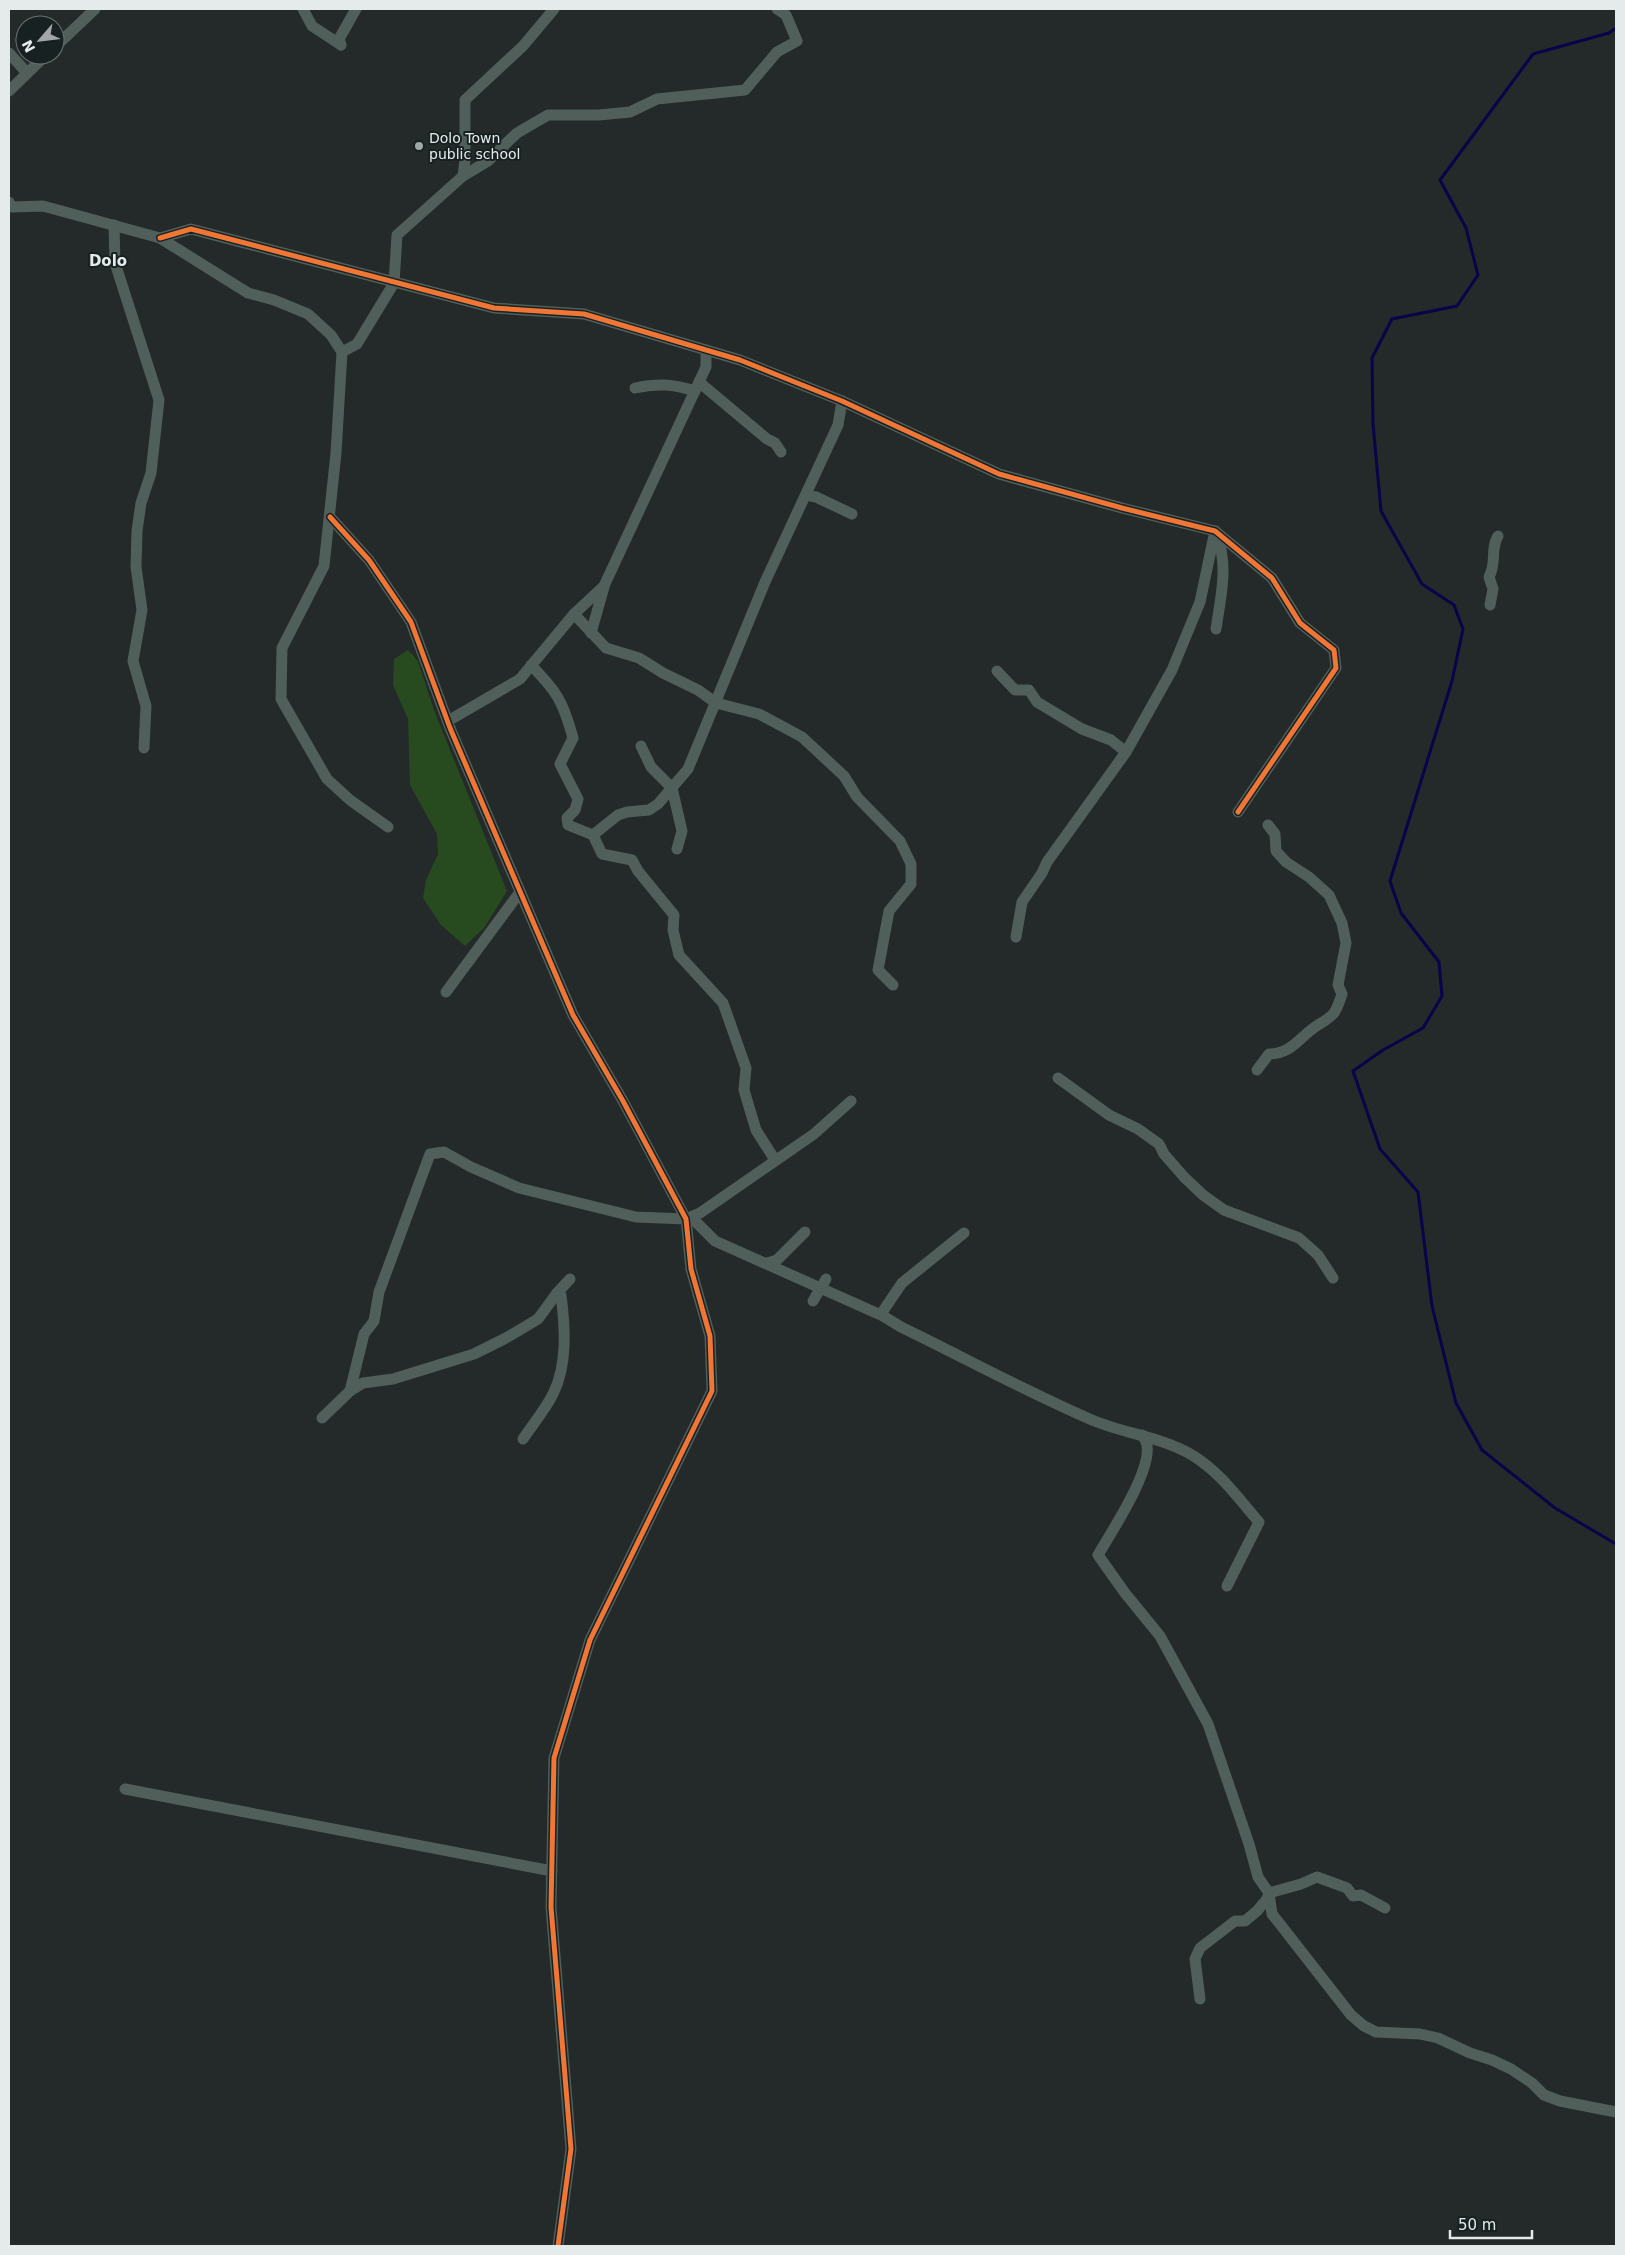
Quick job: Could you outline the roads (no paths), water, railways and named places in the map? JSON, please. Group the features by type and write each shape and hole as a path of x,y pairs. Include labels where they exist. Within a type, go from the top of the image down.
{"street":[{"path":"65,37 95,9"},
{"path":"303,9 312,26 341,45 339,39 356,9"},
{"path":"463,176 466,160 465,100 524,46 554,9"},
{"path":"342,352 357,344 394,283 397,235 463,176 488,162 517,133 548,115 599,116 630,112 657,99 745,90 777,52 797,41 786,15 777,9"},
{"path":"9,53 27,73"},
{"path":"9,91 35,65"},
{"path":"10,208 43,206 160,238 248,293 274,300 308,314 331,335 342,352 330,517 324,566 282,648 281,699 327,778 350,800 388,827"},
{"path":"114,225 115,263 159,400 151,473 141,503 137,531 136,567 142,610 133,661 146,706 144,748"},
{"path":"160,238 191,229 494,308 584,314 740,360 842,401 999,474 1215,531 1272,578 1300,623 1334,650 1336,668 1238,812"},
{"path":"591,633 604,586 706,368 706,350"},
{"path":"635,388 652,384 697,386 775,443 781,452"},
{"path":"593,835 618,816 627,812 650,810 658,804 688,769 765,582 838,425 842,401"},
{"path":"806,495 816,497 852,514"},
{"path":"330,517 369,560 411,622 448,721 573,1015 688,1218 715,1241 824,1284 1039,1396 1095,1421 1164,1442 1192,1455 1217,1473 1258,1522 1227,1586"},
{"path":"1215,531 1222,548 1224,570 1216,629"},
{"path":"1016,937 1022,902 1042,873 1047,862 1126,752 1172,670 1200,602 1215,531"},
{"path":"1490,606 1493,590 1489,577 1494,568 1493,545 1498,536"},
{"path":"448,721 520,679 574,614 604,586"},
{"path":"574,614 606,648 639,658 663,674 698,690 716,703 759,714 802,738 844,776 857,797 900,841 911,864 911,884 889,911 878,970 893,985"},
{"path":"531,665 555,690 566,713 573,738 560,764 578,799 575,810 567,818 568,825 593,835 602,854 632,860 638,871 674,915 673,930 679,955 723,1003 746,1068 744,1090 756,1130 775,1160"},
{"path":"996,671 1015,690 1029,690 1037,702 1082,728 1110,740 1126,752"},
{"path":"641,746 651,767 672,788 682,831 677,848"},
{"path":"1257,1070 1269,1054 1278,1054 1296,1045 1316,1026 1324,1023 1334,1012 1342,994 1338,985 1346,943 1342,923 1329,895 1309,877 1286,862 1276,851 1276,834 1268,826"},
{"path":"446,992 520,892"},
{"path":"1058,1078 1110,1115 1138,1129 1159,1144 1164,1154 1184,1177 1224,1210 1299,1238 1318,1255 1333,1278"},
{"path":"350,1391 364,1334 374,1321 380,1292 430,1154 444,1152 471,1167 519,1188 589,1206 636,1217 688,1218 814,1134 851,1101"},
{"path":"558,2246 571,2149 552,1907 554,1758 590,1640 712,1390 710,1336 691,1269 688,1218"},
{"path":"767,1263 777,1260 805,1232"},
{"path":"881,1314 902,1283 964,1233"},
{"path":"322,1418 350,1391 363,1383 393,1380 474,1354 506,1338 538,1319 570,1279"},
{"path":"813,1300 824,1284"},
{"path":"523,1439 554,1393 561,1368 564,1320 561,1294 557,1293"},
{"path":"1142,1435 1147,1446 1140,1476 1098,1555 1125,1593 1160,1636 1208,1724 1249,1844 1258,1877 1269,1893 1272,1914 1351,2015 1364,2026 1376,2032 1420,2034 1438,2038 1511,2069 1532,2083 1544,2095 1560,2101 1616,2112"},
{"path":"125,1789 552,1871"},
{"path":"1269,1893 1301,1884 1317,1877 1346,1888 1353,1896 1361,1895 1385,1908"},
{"path":"1200,1999 1195,1959 1200,1948 1235,1921 1245,1921 1267,1899 1269,1893"}],"waterway":[{"path":"1616,28 1609,33 1533,54 1440,180 1466,228 1478,275 1457,306 1392,319 1372,358 1373,424 1381,511 1422,584 1454,605 1463,629 1452,681 1390,881 1401,913 1439,962 1442,996 1423,1028 1383,1050 1353,1071 1380,1149 1418,1192 1432,1306 1456,1403 1482,1450 1555,1508 1616,1544"}],"place":[{"name":"Dolo Town public school","path":"419,146"}],"district":[{"name":"Dolo","path":"108,261"}]}
